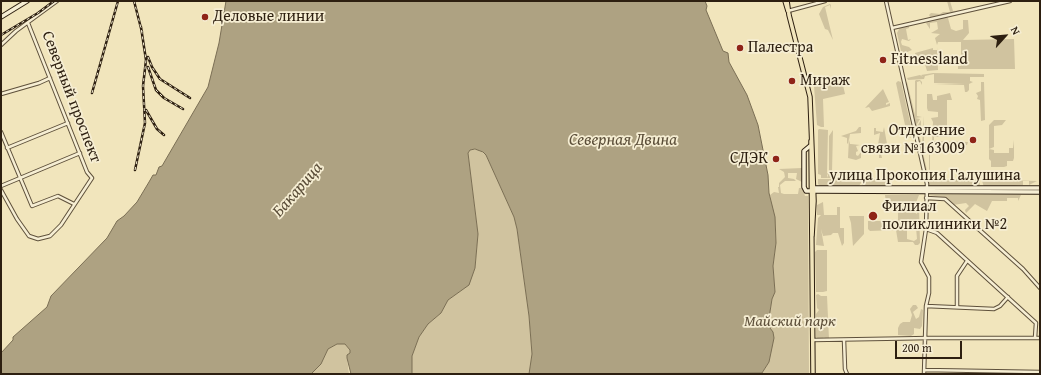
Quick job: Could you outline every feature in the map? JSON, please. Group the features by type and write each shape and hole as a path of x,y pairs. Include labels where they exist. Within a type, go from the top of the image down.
{"main road":[{"path":"1,17 27,1"},
{"path":"786,1 809,91 812,190 813,374"},
{"path":"811,140 812,190"},
{"path":"810,146 804,151 804,187 806,191 812,190"},
{"name":"улица Прокопия Галушина","path":"812,190 1040,188"},
{"name":"улица Прокопия Галушина","path":"926,190 1040,192"}],"street":[{"path":"1,45 57,1"},
{"path":"788,11 824,1"},
{"path":"886,1 926,190 926,229 922,262 928,277 924,374"},
{"path":"892,28 1010,1"},
{"name":"Северный проспект","path":"1,190 17,219 29,236 38,239 50,236 61,225 92,178 87,172 28,23"},
{"path":"1,94 39,83 50,78"},
{"path":"7,148 68,123"},
{"path":"1,132 18,178 32,206 58,196 74,204"},
{"path":"1,186 80,153"},
{"path":"926,198 945,199 1023,269 1040,288"},
{"path":"926,229 937,233 1036,323 1035,338"},
{"path":"957,307 957,276 967,261"},
{"path":"926,306 994,309 1000,306 1008,297"},
{"path":"813,340 1040,338"},
{"path":"844,340 845,369 847,374"},
{"path":"924,370 1040,372"}],"green space":[{"path":"947,1 950,1 953,11 966,10 944,14 943,16 948,18 951,29 956,31 963,29 963,20 968,20 969,33 963,40 1014,39 1015,69 958,69 958,66 961,66 961,42 938,42 937,45 935,38 940,34 931,33 938,29 937,22 930,23 930,29 926,23 931,19 929,15 931,13 940,14 943,12 950,12"},
{"path":"830,4 831,9 830,5 825,7 833,40 828,30 825,29 819,14 823,7"},
{"path":"909,25 909,28 906,29 908,40 911,39 909,41 902,39 901,42 902,45 909,47 912,50 905,53 901,51 897,33 900,27"},
{"path":"937,47 938,70 927,71 924,61 917,63 915,53 933,48 933,50 937,50"},
{"path":"933,73 984,74 984,77 970,77 970,81 973,82 969,84 969,90 967,92 965,92 964,85 934,85 965,84 934,83 934,74 925,76 924,79 908,80 907,78 920,75 923,77 921,75"},
{"path":"916,80 920,80 922,82 922,85 920,81 917,82 917,116 922,117 915,118 920,119 917,124 918,130 918,125 921,120 921,136 918,131 922,145 924,116 924,147 927,148 922,148 927,176 905,84 907,82 915,115"},
{"path":"842,81 845,94 823,99 824,127 817,125 814,86 822,82 825,84"},
{"path":"898,81 901,82 913,135 910,138 905,125 896,83"},
{"path":"981,82 984,82 985,120 981,121 980,100 977,99 978,96 976,93 981,91"},
{"path":"883,89 889,102 886,103 886,105 890,103 890,106 872,111 869,107 865,108"},
{"path":"950,93 952,100 947,100 947,131 950,131 950,137 934,137 934,141 968,142 967,145 934,144 932,142 933,122 931,118 938,117 938,112 928,111 927,94 932,94 933,100 937,100 937,96"},
{"path":"994,120 1006,120 1002,125 994,126 994,147 989,149 989,125"},
{"path":"859,127 861,127 861,133 850,134 849,140 850,144 860,144 851,145 860,145 856,146 858,151 856,152 856,155 858,156 861,152 861,158 856,160 848,158 849,138 848,144 847,138 841,136 856,131"},
{"path":"884,127 887,144 889,144 890,147 882,150 882,158 879,158 879,149 883,149 883,145 878,145 880,133 874,135 874,128 876,128 876,131 883,132"},
{"path":"819,129 828,130 827,173 833,178 827,178 821,178 821,175 818,174"},
{"path":"833,130 832,172 837,172 837,177 858,176 858,172 855,171 858,171 860,175 858,178 835,178 829,173 829,136"},
{"path":"1014,140 1013,161 1007,161 1007,166 1004,167 991,167 989,149 994,150 994,153 1009,153 1009,148 1013,148"},
{"path":"930,145 936,147 930,148 929,171 929,148 927,148"},
{"path":"470,150 479,150 486,155 514,217 529,316 532,354 529,374 412,374 412,356 419,337 428,324 441,313 448,300 466,287 475,268 478,234 468,153"},
{"name":"Майский парк","path":"802,168 802,182 796,179 797,173 788,173 788,178 796,181 785,181 780,185 781,193 798,194 799,188 802,188 805,196 808,196 809,374 762,374 769,362 774,334 770,328 769,318 772,299 775,292 773,266 776,243 776,227 770,195 774,192 779,193 779,183 785,177 784,172 779,169"},
{"path":"818,179 861,179 861,183 859,186 820,186 818,184"},
{"path":"862,179 886,179 893,185 864,187 862,185"},
{"path":"927,179 977,179 979,180 980,185 977,187 931,187"},
{"path":"984,180 1037,181 1029,185 1029,181 1023,181 1023,185 984,187 982,181"},
{"path":"885,195 919,195 915,205 913,202 886,203"},
{"path":"927,195 1021,195 1018,201 1018,198 1007,198 1007,201 992,201 987,211 975,204 966,213 965,210 969,206 966,203 953,205 944,197"},
{"path":"823,202 824,215 837,215 837,207 840,207 840,228 844,228 844,243 842,246 838,233 823,236 821,229 824,246 816,245 818,218 821,215 817,215 817,205"},
{"path":"917,209 919,209 920,243 918,245 915,245 913,242 898,242 896,230 870,231 868,229 868,221 881,221 882,226 894,226 896,229 907,229 907,239 914,241 917,239 916,227 898,227 898,211 912,211 917,214"},
{"path":"849,216 864,216 864,234 853,246 851,223"},
{"path":"817,250 827,250 827,291 823,292 816,292 815,252"},
{"path":"818,294 821,296 827,296 829,339 825,339 824,337 823,339 819,339 816,337 816,314 819,310 817,308 816,295"},
{"path":"913,305 916,305 918,308 913,312 916,319 919,317 921,309 923,310 922,326 920,329 914,328 914,334 911,336 898,335 898,328 900,324 903,322 910,322 912,315 910,309"},
{"path":"337,344 345,344 350,350 347,358 349,374 311,374 321,364 328,349"}],"water":[{"path":"226,1 705,1 707,6 706,10 723,51 728,53 729,62 747,95 758,125 768,175 769,193 775,217 776,243 773,266 775,292 772,299 769,318 770,328 773,332 774,338 769,362 762,373 529,374 532,354 529,316 517,229 514,217 486,155 475,149 470,150 468,153 478,234 475,268 469,285 448,300 441,313 428,324 419,337 412,356 412,374 351,374 347,358 350,350 345,344 337,344 328,349 321,364 311,374 1,374 1,353 13,340 13,337 47,307 51,296 107,238 117,221 137,202 153,175 156,175 159,167 162,166 208,87 219,43"}],"railway":[{"path":"1,35 38,13 54,1"},
{"path":"92,93 118,1"},
{"path":"134,1 142,32"},
{"path":"135,170 145,123 143,86 146,60 141,27"},
{"path":"148,57 152,67 160,79 190,98"},
{"path":"148,67 156,90 164,98 183,109"},
{"path":"146,110 157,129 164,135"}],"place":[{"name":"Деловые линии","path":"205,17"},
{"name":"Палестра","path":"740,48"},
{"name":"Fitnessland","path":"883,60"},
{"name":"Мираж","path":"792,81"},
{"name":"Отделение связи №163009","path":"973,140"},
{"name":"СДЭК","path":"776,159"},
{"name":"Филиал поликлиники №2","path":"873,216"}],"water label":[{"name":"Северная Двина","path":"623,141"},
{"name":"Бакарица","path":"298,190"}]}
